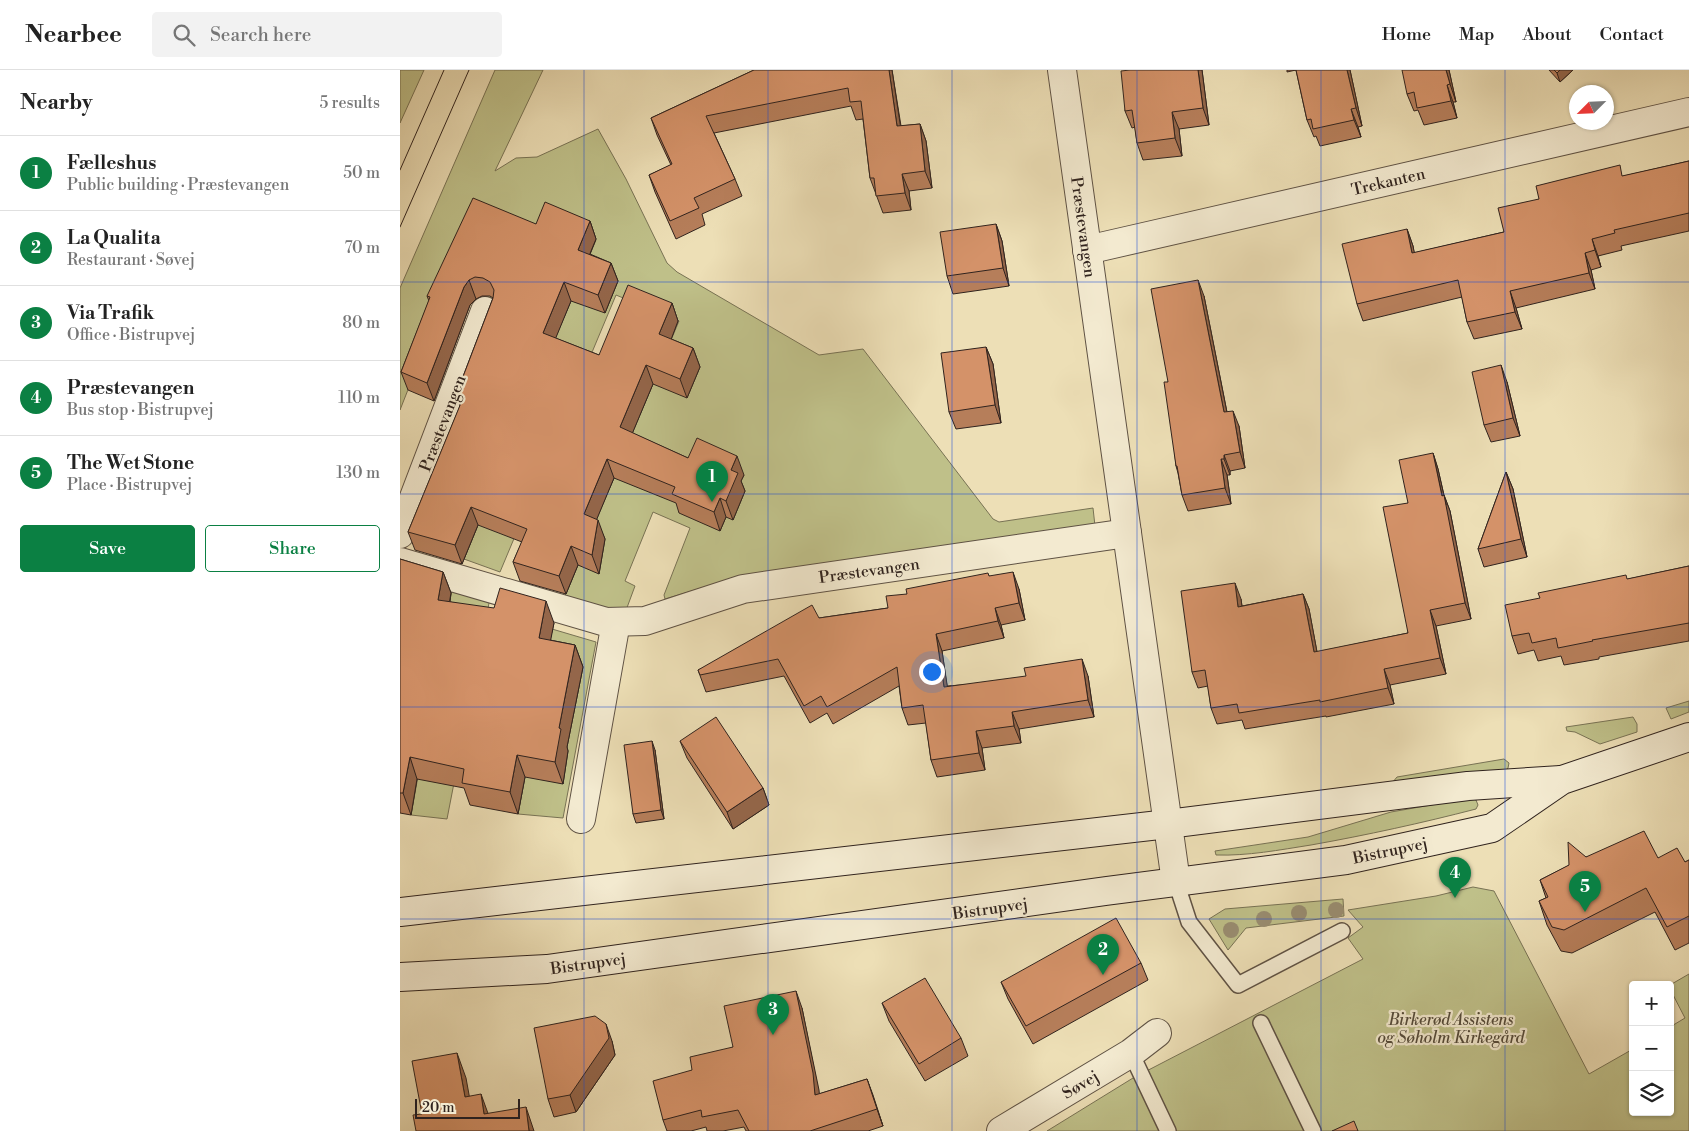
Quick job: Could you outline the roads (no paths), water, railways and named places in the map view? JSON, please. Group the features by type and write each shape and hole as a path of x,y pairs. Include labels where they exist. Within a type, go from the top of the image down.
{"street":[{"name":"Præstevangen","path":"1062,70 1176,882"},
{"name":"Trekanten","path":"1087,250 1689,112"},
{"name":"Præstevangen","path":"400,534 485,311"},
{"name":"Præstevangen","path":"400,562 606,622 645,621 743,588 1127,533"},
{"path":"581,819 616,622"},
{"name":"Bistrupvej","path":"400,912 1168,824 1468,786 1562,780 1689,737"},
{"name":"Bistrupvej","path":"400,977 547,969 1346,860 1492,828 1562,780"},
{"name":"Søvej","path":"1001,1131 1131,1053 1157,1033"}],"lane":[{"path":"1176,882 1189,922 1238,985 1342,931"},
{"path":"1261,1023 1313,1131"},
{"path":"1131,1053 1168,1131"}],"tram line":[{"path":"400,170 444,70"},
{"path":"400,227 469,70"}],"place":[{"name":"Fælleshus","path":"712,502"},
{"name":"Præstevangen","path":"1455,898"},
{"name":"The Wet Stone","path":"1585,912"},
{"name":"La Qualita","path":"1103,975"},
{"name":"Via Trafik","path":"773,1035"}],"park label":[{"name":"Birkerød Assistens og Søholm Kirkegård","path":"1451,1028"}]}
